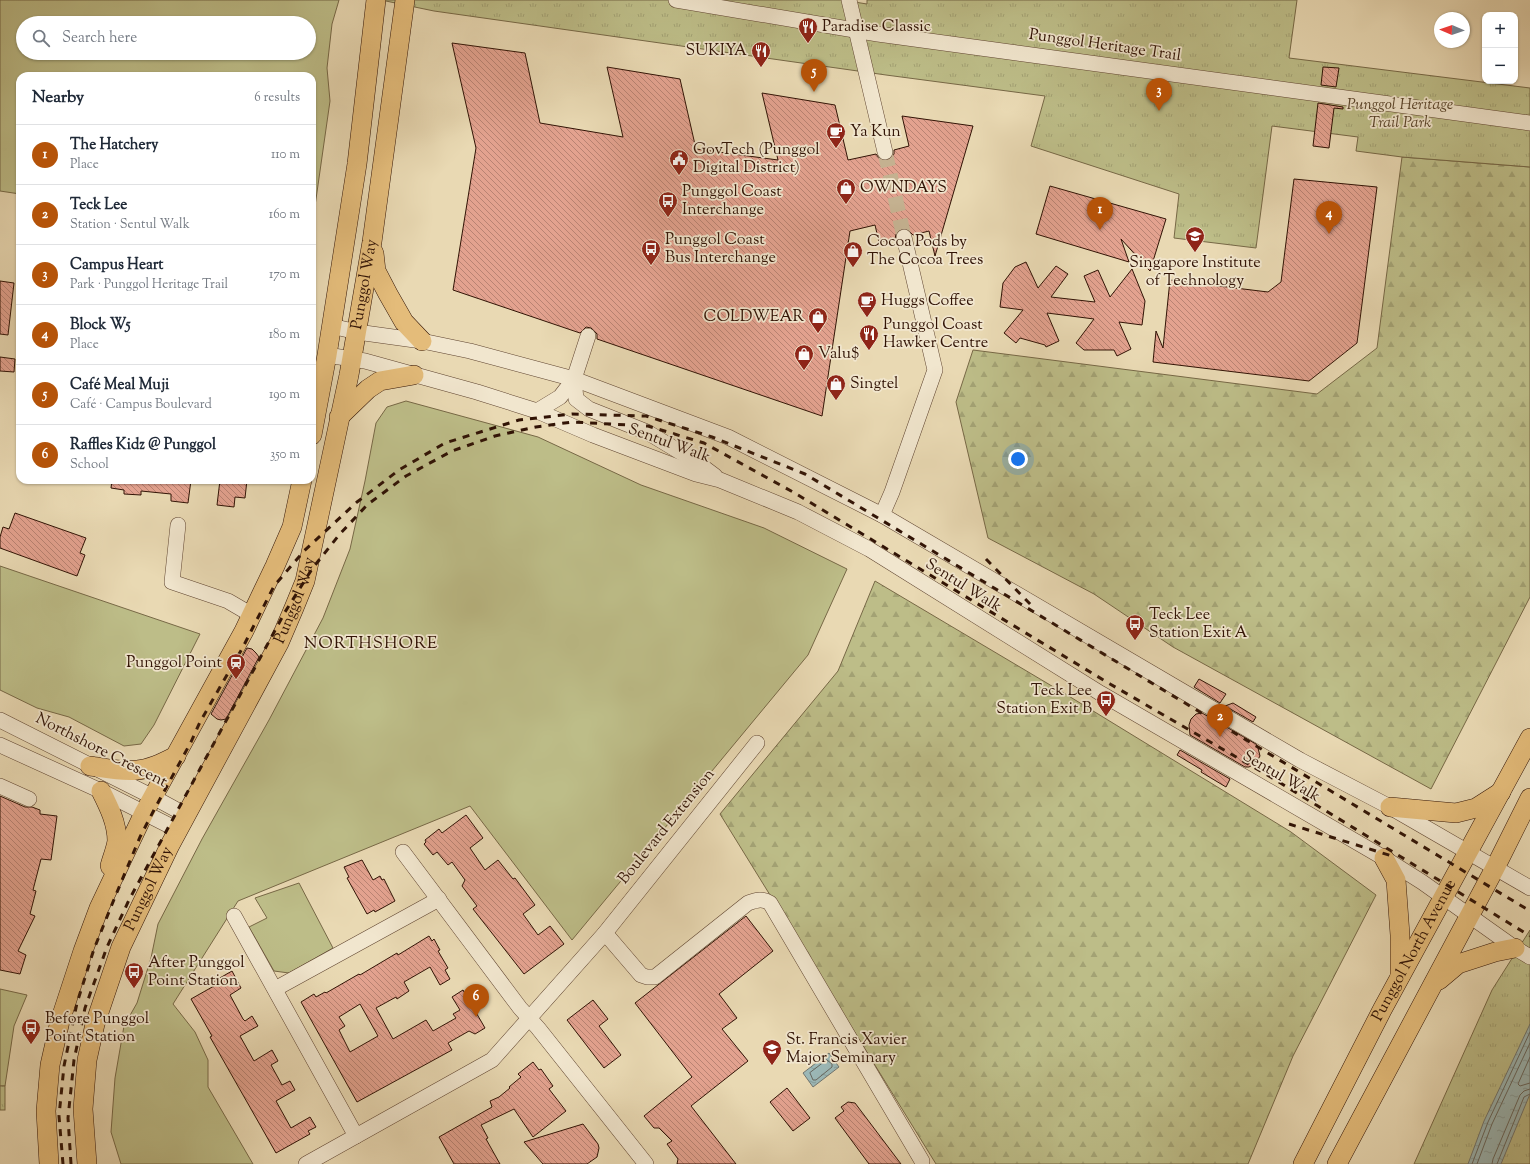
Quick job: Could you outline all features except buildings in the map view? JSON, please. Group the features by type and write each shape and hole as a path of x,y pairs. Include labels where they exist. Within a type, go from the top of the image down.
{"main road":[{"name":"Punggol Way","path":"87,1164 83,1109 87,1060 95,1024 121,947 182,822 279,643 305,581 357,332 372,242 404,0"},
{"name":"Punggol Way","path":"316,414 327,356 357,164 375,9"},
{"path":"372,242 376,271 404,322 422,341"},
{"path":"339,417 368,389 380,381 414,375"},
{"name":"Punggol Way","path":"49,1164 46,1111 50,1065 60,1021 83,951 99,908 144,813 252,614 292,527 301,484"},
{"name":"Punggol North Avenue","path":"1303,1164 1400,979 1530,738"},
{"path":"90,766 139,770 159,764 176,756"},
{"path":"99,908 117,842 115,822 100,791"},
{"path":"1390,807 1456,813 1476,808 1502,791"},
{"name":"Punggol North Avenue","path":"1337,1164 1495,868 1530,798"},
{"path":"1384,858 1396,880 1400,935 1400,979"},
{"path":"1433,985 1458,964 1495,952 1523,953"}],"street":[{"name":"Punggol Heritage Trail","path":"676,0 878,34 1530,123"},
{"path":"850,0 884,152"},
{"path":"882,515 892,492 935,370 904,236"},
{"name":"Sentul Walk","path":"331,326 357,332 422,341 470,350 574,379 728,437 882,515 1300,760 1390,807 1530,888"},
{"path":"537,411 560,397 574,379 588,336"},
{"name":"Sentul Walk","path":"327,356 352,359 414,375 478,392 537,411 593,435 696,474 720,480 798,512 869,549 1100,693 1384,858 1523,953"},
{"path":"574,379 576,399 589,409 647,432 696,461 720,480"},
{"path":"178,525 172,582 228,600 252,614"},
{"name":"Northshore Crescent","path":"0,720 153,797 182,822"},
{"name":"Boulevard Extension","path":"306,1164 492,1060 605,933 757,743"},
{"path":"0,745 144,813 182,822"},
{"path":"0,786 29,799"},
{"path":"404,852 530,1018 646,1164"},
{"path":"275,989 439,899"},
{"path":"605,933 641,975 655,977 748,903 765,899 770,903 922,1161"},
{"path":"234,916 356,1136"}],"green space":[{"path":"0,0 339,0 332,24 327,68 330,101 316,199 316,72 16,72 16,193 0,191"},
{"name":"Punggol Heritage Trail Park","path":"381,0 842,0 867,4 867,0 1297,0 1289,58 1482,82 1482,84 1498,84 1530,88 1530,167 1402,157 1356,151 1358,137 1272,126 1256,248 1174,238 1179,194 1031,146 1045,96 434,11"},
{"path":"1402,157 1530,167 1530,597 1431,789 1173,647 1094,594 988,538 956,402 973,350 1317,394 1377,348"},
{"path":"406,401 538,437 641,485 764,528 847,569 808,655 572,940 470,806 238,901 173,1004 195,1032 208,1060 208,1087 253,1164 121,1164 111,1132 115,1078 124,1026 137,1003 151,958 158,924 202,839 269,720 323,618 350,549 376,423 387,407"},
{"path":"0,566 200,634 154,725 141,744 124,746 69,717 37,708 0,690"},
{"path":"875,581 1067,695 1291,832 1376,895 1293,1056 1248,1164 936,1164 720,814 838,671"},
{"path":"299,883 333,948 289,973 274,971 249,927 267,918 255,898"},
{"path":"1530,930 1530,1164 1414,1164 1492,990"},
{"path":"0,989 27,995 14,1026 5,1086 0,1086"},
{"path":"0,1086 5,1086 5,1110 0,1110"}],"water":[{"path":"1530,1024 1530,1094 1501,1164 1468,1164 1484,1121"},
{"path":"829,1053 839,1067 813,1087 803,1073"}],"tunnel":[{"path":"885,152 904,237"}],"railway":[{"path":"63,1164 59,1116 64,1066 77,1003 94,949 140,837 191,742 200,722 243,647 274,586 304,551 357,502 399,470 445,443 519,420 572,414 646,416 712,437 805,474 1530,911"},
{"path":"71,1164 68,1118 74,1060 85,1008 107,947 129,900 285,612 312,569 339,535 367,505 406,476 452,451 495,436 536,427 572,422 648,426 704,443 793,492 1110,684 1269,776 1530,936"},
{"path":"986,559 1034,608"},
{"path":"1289,824 1392,856"}],"place":[{"name":"Paradise Classic","path":"808,44"},
{"name":"SUKIYA","path":"761,68"},
{"name":"Café Meal Muji","path":"814,92"},
{"name":"Campus Heart","path":"1159,111"},
{"name":"Ya Kun","path":"836,149"},
{"name":"GovTech (Punggol Digital District)","path":"679,176"},
{"name":"OWNDAYS","path":"846,205"},
{"name":"Punggol Coast Interchange","path":"668,218"},
{"name":"The Hatchery","path":"1100,230"},
{"name":"Block W5","path":"1329,234"},
{"name":"Singapore Institute of Technology","path":"1195,253"},
{"name":"Punggol Coast Bus Interchange","path":"651,266"},
{"name":"Cocoa Pods by The Cocoa Trees","path":"853,268"},
{"name":"Huggs Coffee","path":"867,318"},
{"name":"COLDWEAR","path":"818,334"},
{"name":"Punggol Coast Hawker Centre","path":"869,351"},
{"name":"Valu$","path":"804,371"},
{"name":"Singtel","path":"836,401"},
{"name":"Teck Lee Station Exit A","path":"1135,641"},
{"name":"Punggol Point","path":"236,680"},
{"name":"Teck Lee Station Exit B","path":"1106,717"},
{"name":"Teck Lee","path":"1220,737"},
{"name":"After Punggol Point Station","path":"134,989"},
{"name":"Raffles Kidz @ Punggol","path":"476,1017"},
{"name":"Before Punggol Point Station","path":"31,1045"},
{"name":"St. Francis Xavier Major Seminary","path":"772,1066"}],"district":[{"name":"NORTHSHORE","path":"371,644"}]}
